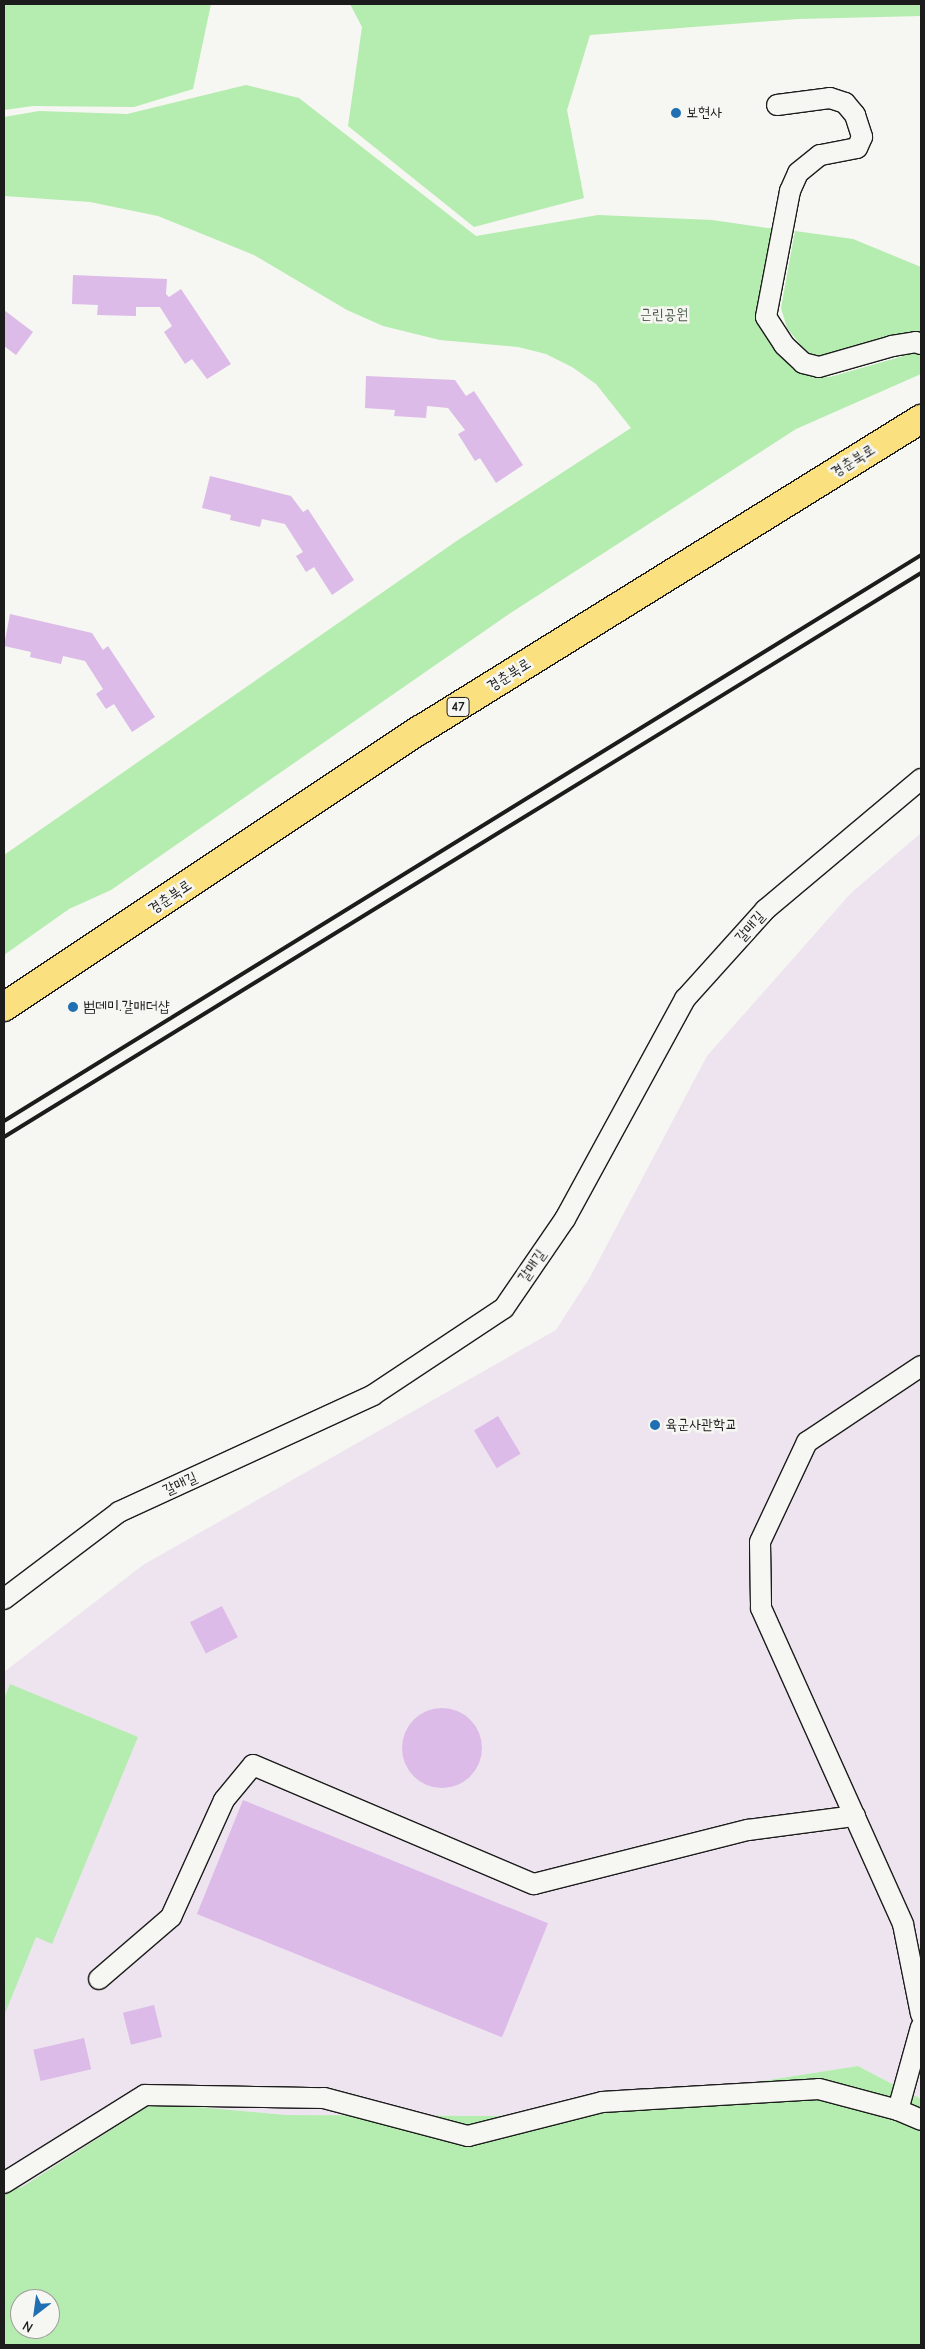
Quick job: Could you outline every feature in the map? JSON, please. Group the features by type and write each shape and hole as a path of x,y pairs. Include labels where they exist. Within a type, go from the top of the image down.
{"main road":[{"name":"경춘북로","path":"4,1007 420,730 921,419"}],"street":[{"path":"777,105 830,98 845,103 855,114 862,137 857,148 820,155 798,173 790,190 766,316 784,345 803,363 819,367 892,346 916,342 921,344"},
{"name":"갈매길","path":"4,1599 120,1512 373,1395 504,1308 565,1219 685,1000 765,910 921,779"},
{"path":"921,1366 807,1442 760,1542 761,1608 903,1924 921,2014"},
{"path":"98,1979 171,1917 224,1800 253,1765 534,1884 748,1830 855,1816"},
{"path":"898,2110 921,2027"},
{"path":"4,2183 145,2095 324,2098 468,2136 602,2102 819,2089 898,2110 921,2120"}],"shaded area":[{"name":"육군사관학교","path":"921,833 921,2099 858,2066 614,2104 498,2116 286,2115 154,2103 22,2187 4,2191 4,1672 143,1565 556,1330 590,1277 707,1056 851,893"}],"green space":[{"path":"4,4 211,4 193,89 134,107 33,106 4,110"},
{"path":"350,4 921,4 921,16 798,19 590,35 567,110 584,198 474,227 348,126 362,27"},
{"name":"근린공원","path":"246,85 299,98 476,236 598,215 712,220 775,229 761,312 800,371 813,377 830,377 914,353 921,355 921,374 796,429 509,614 111,890 69,909 4,955 4,855 458,540 631,428 596,384 572,367 546,354 518,347 440,340 383,326 347,310 254,255 158,216 90,202 4,196 4,117 39,111 127,114"},
{"path":"795,231 853,239 921,267 921,336 826,359 807,353 787,328 781,308"},
{"path":"10,1684 138,1737 52,1944 36,1937 4,2016 4,1699"},
{"path":"858,2066 921,2099 921,2345 4,2345 4,2191 22,2187 153,2103 286,2115 498,2116 614,2104"}],"building":[{"path":"73,275 167,279 166,294 169,297 181,289 231,364 207,379 192,359 185,364 164,332 172,326 160,307 136,307 136,316 97,315 98,305 72,304"},
{"path":"4,310 33,332 16,355 4,346"},
{"path":"366,376 455,380 466,396 474,391 523,465 496,483 480,458 475,461 458,434 465,430 448,408 427,406 426,418 394,416 395,410 365,408"},
{"path":"210,476 291,496 303,512 308,509 354,580 332,595 314,567 306,572 296,556 303,552 285,524 262,519 260,527 230,520 231,515 202,508"},
{"path":"10,614 92,633 103,650 108,646 155,717 132,732 114,704 106,709 96,694 103,689 85,661 63,656 61,664 30,657 31,652 4,646"},
{"path":"498,1416 521,1454 497,1468 474,1430"},
{"path":"222,1606 238,1637 206,1654 190,1622"},
{"path":"442,1708 457,1711 470,1720 479,1733 482,1748 479,1763 470,1776 457,1785 442,1788 427,1785 414,1776 405,1763 402,1748 405,1733 414,1720 427,1711"},
{"path":"243,1800 548,1923 502,2037 197,1914"},
{"path":"154,2005 162,2037 131,2045 123,2013"},
{"path":"84,2038 91,2069 41,2081 33,2050"}],"railway":[{"path":"4,1121 921,555"},
{"path":"4,1137 921,573"}],"place":[{"name":"보현사","path":"676,113"},
{"name":"범데미.갈매더샵","path":"73,1007"},
{"name":"육군사관학교","path":"655,1425"}]}
